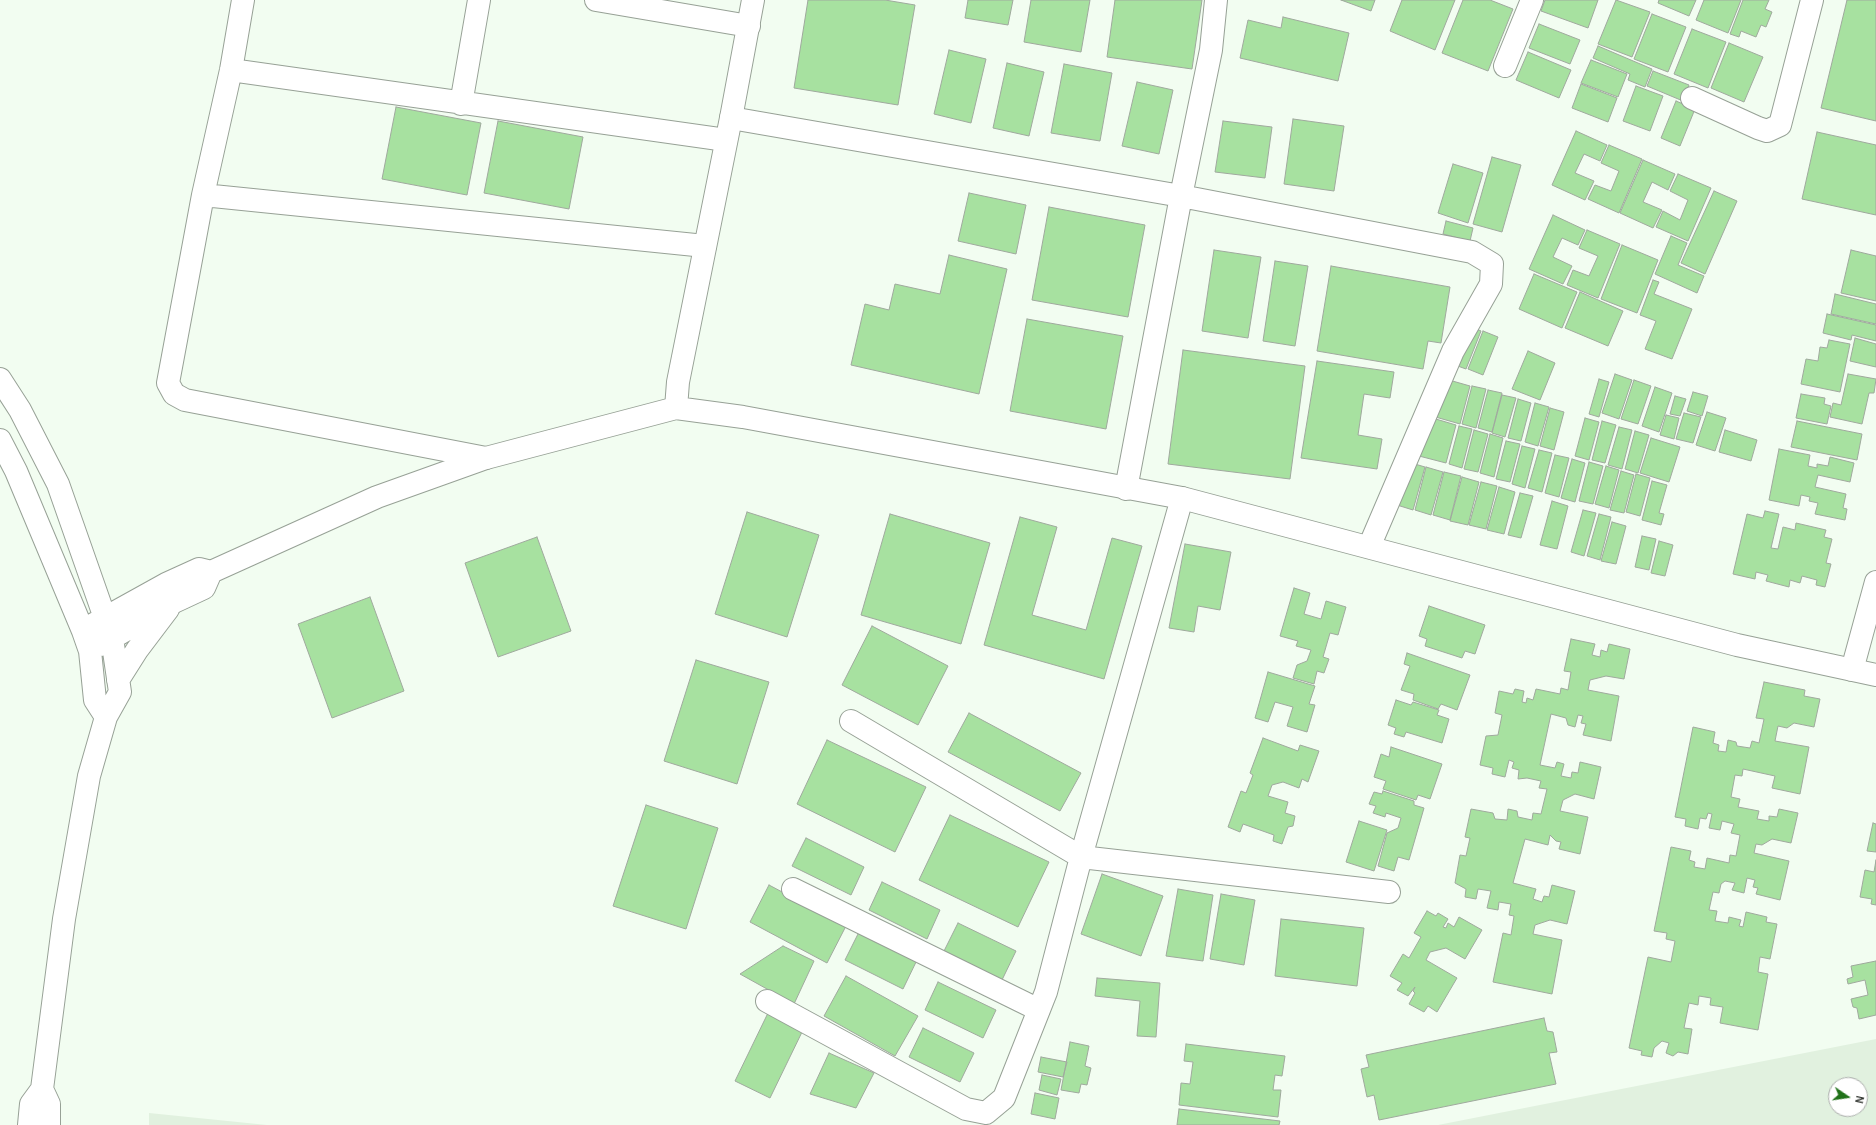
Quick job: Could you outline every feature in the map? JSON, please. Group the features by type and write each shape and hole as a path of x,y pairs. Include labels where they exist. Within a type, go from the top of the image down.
{"street":[{"path":"242,0 231,70 203,196 168,383 174,394 185,400 486,458"},
{"path":"461,104 479,0"},
{"path":"596,0 749,26"},
{"path":"676,408 678,382 753,0"},
{"path":"1126,489 1181,196 1212,50 1216,0"},
{"path":"1505,66 1532,0"},
{"path":"1692,98 1767,131 1780,125 1812,0"},
{"path":"231,70 461,104 726,140"},
{"path":"731,118 1181,196 1472,252 1492,264 1491,284 1450,357 1369,547"},
{"path":"203,196 705,246"},
{"path":"0,379 20,410 58,484 112,638 120,692 106,717 89,776 64,919 42,1089 31,1104 29,1125"},
{"path":"86,641 105,618 166,584 199,569 210,572 377,497 486,458 676,408 743,417 1126,489 1182,498 1730,643 1876,675"},
{"path":"0,440 16,471 86,641 95,700 106,717"},
{"path":"767,1001 966,1109 986,1113 1004,1098 1046,992 1081,857 1182,498"},
{"path":"86,641 112,638 174,602 204,588 210,572"},
{"path":"1852,670 1876,582"},
{"path":"118,680 137,650 174,602"},
{"path":"851,721 1081,857 1389,892"},
{"path":"792,889 1039,1010"},
{"path":"42,1089 49,1104 48,1125"}],"shaded area":[{"path":"1876,1039 1876,1125 1438,1125"},
{"path":"149,1113 267,1125 149,1125"}],"building":[{"path":"808,0 885,0 915,5 898,105 794,88"},
{"path":"968,0 1013,0 1008,25 965,18"},
{"path":"1031,0 1090,0 1081,52 1024,42"},
{"path":"1115,0 1202,0 1192,69 1107,57"},
{"path":"1341,0 1375,0 1371,11"},
{"path":"1402,0 1455,0 1435,50 1390,31"},
{"path":"1463,0 1490,0 1513,9 1488,71 1442,53"},
{"path":"1545,0 1598,0 1588,28 1541,11"},
{"path":"1616,0 1650,12 1632,57 1598,44"},
{"path":"1659,0 1696,0 1689,16 1658,3"},
{"path":"1704,0 1741,0 1728,33 1696,20"},
{"path":"1743,0 1769,0 1765,9 1772,12 1766,27 1761,25 1756,37 1741,31 1739,37 1730,34"},
{"path":"1847,0 1876,0 1876,121 1821,108"},
{"path":"1652,14 1686,27 1668,72 1634,59"},
{"path":"1283,17 1349,33 1338,81 1240,58 1248,20 1281,28"},
{"path":"1539,24 1580,40 1570,64 1529,48"},
{"path":"1692,29 1726,42 1708,88 1674,74"},
{"path":"1729,43 1763,57 1744,102 1711,88"},
{"path":"1598,46 1652,69 1645,87 1628,80 1630,74 1593,58"},
{"path":"949,50 986,59 971,123 934,114"},
{"path":"1528,52 1571,70 1559,98 1516,80"},
{"path":"1591,60 1627,74 1618,97 1581,83"},
{"path":"1007,63 1044,72 1029,136 993,128"},
{"path":"1064,64 1112,73 1100,141 1051,133"},
{"path":"1653,71 1689,85 1683,101 1647,86"},
{"path":"1137,82 1173,90 1159,154 1122,146"},
{"path":"1581,84 1617,98 1608,122 1572,108"},
{"path":"1636,86 1663,96 1650,131 1623,121"},
{"path":"1676,101 1695,109 1680,146 1661,138"},
{"path":"396,107 481,123 467,195 382,179"},
{"path":"1293,119 1344,126 1334,191 1284,184"},
{"path":"498,121 583,137 569,209 484,193"},
{"path":"1223,121 1272,127 1265,178 1215,172"},
{"path":"1576,131 1607,145 1600,161 1584,154 1575,173 1594,181 1585,200 1552,185"},
{"path":"1817,132 1876,145 1876,215 1802,199"},
{"path":"1609,145 1642,159 1619,213 1588,199 1595,185 1611,191 1619,171 1601,163"},
{"path":"1492,157 1521,165 1502,232 1473,224"},
{"path":"1643,160 1675,174 1668,190 1652,182 1643,202 1662,210 1653,228 1620,213"},
{"path":"1453,164 1483,173 1468,223 1438,213"},
{"path":"1678,174 1711,188 1688,241 1656,227 1663,211 1680,220 1688,200 1670,191"},
{"path":"1714,191 1737,201 1705,274 1681,263"},
{"path":"969,193 1026,205 1016,254 958,241"},
{"path":"1049,207 1145,225 1128,317 1032,300"},
{"path":"1553,215 1585,230 1578,245 1562,238 1553,257 1572,266 1563,284 1529,269"},
{"path":"1446,221 1473,228 1470,241 1443,234"},
{"path":"1587,230 1620,244 1598,298 1567,285 1573,270 1589,276 1598,256 1579,248"},
{"path":"1671,236 1687,243 1678,265 1704,276 1697,293 1655,274"},
{"path":"1622,245 1658,260 1637,313 1601,299"},
{"path":"1214,250 1261,257 1248,338 1202,331"},
{"path":"1851,250 1876,256 1876,301 1841,293"},
{"path":"949,255 1007,269 979,394 851,365 865,304 889,310 895,284 940,294"},
{"path":"1275,261 1308,266 1295,346 1263,341"},
{"path":"1331,266 1450,287 1441,343 1428,341 1423,369 1317,351"},
{"path":"1534,274 1577,292 1562,328 1519,309"},
{"path":"1653,280 1659,282 1654,294 1692,309 1672,359 1645,349 1656,321 1640,315"},
{"path":"1580,292 1623,311 1608,346 1565,328"},
{"path":"1835,294 1876,304 1876,324 1831,314"},
{"path":"1827,314 1876,325 1876,341 1852,335 1851,340 1823,333"},
{"path":"1027,319 1123,336 1106,429 1010,411"},
{"path":"1470,326 1481,331 1466,369 1455,365"},
{"path":"1483,331 1498,337 1483,375 1468,369"},
{"path":"1855,338 1876,344 1876,367 1850,361"},
{"path":"1829,340 1850,344 1840,392 1801,384 1806,359 1818,361 1820,347 1827,348"},
{"path":"1183,350 1305,366 1290,479 1168,464"},
{"path":"1528,351 1555,363 1540,400 1512,389"},
{"path":"1317,361 1394,372 1390,398 1364,394 1358,435 1382,439 1377,469 1301,458"},
{"path":"1615,374 1632,380 1619,419 1602,413"},
{"path":"1848,374 1876,379 1874,393 1869,393 1862,424 1830,417 1833,403 1841,405"},
{"path":"1442,378 1470,386 1460,424 1432,416"},
{"path":"1599,379 1609,382 1599,417 1589,414"},
{"path":"1634,380 1651,386 1638,424 1621,419"},
{"path":"1472,386 1486,389 1476,428 1462,424"},
{"path":"1655,387 1672,393 1659,432 1642,426"},
{"path":"1488,390 1502,393 1492,432 1478,428"},
{"path":"1693,392 1708,396 1702,416 1687,411"},
{"path":"1801,394 1825,398 1824,404 1831,406 1827,424 1796,418"},
{"path":"1502,395 1516,398 1505,437 1492,433"},
{"path":"1675,396 1686,399 1680,416 1670,414"},
{"path":"1518,399 1531,403 1521,441 1508,438"},
{"path":"1535,403 1549,407 1538,446 1525,442"},
{"path":"1550,408 1564,412 1554,450 1540,446"},
{"path":"1707,412 1726,418 1715,451 1696,445"},
{"path":"1684,413 1701,417 1693,443 1676,439"},
{"path":"1666,415 1679,418 1674,439 1660,435"},
{"path":"1429,417 1456,425 1446,463 1419,456"},
{"path":"1585,418 1599,422 1589,460 1575,456"},
{"path":"1602,421 1616,425 1605,463 1592,460"},
{"path":"1797,421 1862,434 1857,460 1791,447"},
{"path":"1459,426 1472,429 1462,468 1449,464"},
{"path":"1619,427 1632,430 1622,469 1608,465"},
{"path":"1474,430 1488,434 1478,472 1464,469"},
{"path":"1725,430 1757,440 1751,461 1719,452"},
{"path":"1635,431 1649,435 1638,473 1625,469"},
{"path":"1490,434 1503,438 1494,477 1480,473"},
{"path":"1651,438 1680,447 1669,482 1640,473"},
{"path":"1506,441 1520,444 1510,482 1496,479"},
{"path":"1522,446 1535,449 1525,488 1512,484"},
{"path":"1779,449 1810,455 1808,466 1817,468 1817,464 1828,466 1830,457 1854,463 1850,482 1818,475 1815,487 1846,494 1843,508 1847,509 1845,520 1815,514 1818,503 1809,501 1810,497 1801,495 1799,506 1769,500"},
{"path":"1539,450 1552,453 1542,492 1528,488"},
{"path":"1555,455 1569,458 1559,497 1545,493"},
{"path":"1572,459 1585,463 1575,502 1561,498"},
{"path":"1408,462 1425,467 1413,510 1397,505"},
{"path":"1589,462 1603,466 1593,504 1579,501"},
{"path":"1606,466 1619,470 1609,508 1595,504"},
{"path":"1426,467 1443,472 1431,515 1415,510"},
{"path":"1621,471 1634,475 1624,513 1610,510"},
{"path":"1444,472 1461,476 1450,520 1433,515"},
{"path":"1636,474 1650,478 1640,516 1626,512"},
{"path":"1462,477 1479,482 1468,525 1450,521"},
{"path":"1652,481 1667,485 1659,513 1664,514 1661,525 1642,520"},
{"path":"1481,482 1497,486 1486,529 1469,525"},
{"path":"1499,487 1515,492 1504,534 1487,530"},
{"path":"1520,493 1533,496 1521,538 1508,535"},
{"path":"1552,501 1568,506 1557,549 1540,545"},
{"path":"1583,510 1596,513 1584,556 1571,552"},
{"path":"1765,511 1779,514 1771,548 1778,549 1783,527 1795,530 1796,523 1826,530 1824,537 1832,539 1826,563 1831,564 1825,587 1816,585 1817,580 1802,576 1800,583 1790,580 1789,587 1766,581 1768,575 1756,572 1755,579 1733,574 1747,514 1763,518"},
{"path":"747,512 819,535 787,637 715,614"},
{"path":"890,514 990,543 961,644 861,615"},
{"path":"1599,514 1611,517 1600,560 1587,556"},
{"path":"1020,517 1057,527 1032,615 1086,630 1112,538 1142,546 1104,679 984,645"},
{"path":"1612,522 1626,526 1616,564 1601,561"},
{"path":"1642,536 1656,539 1649,570 1635,567"},
{"path":"537,537 571,631 498,657 465,563"},
{"path":"1659,541 1673,545 1665,576 1651,573"},
{"path":"1185,544 1231,552 1220,610 1198,606 1194,632 1169,628"},
{"path":"1294,588 1310,593 1304,614 1321,619 1326,601 1346,607 1338,635 1330,633 1323,657 1329,659 1324,673 1317,671 1314,684 1293,678 1297,665 1307,661 1311,650 1296,646 1298,641 1280,636"},
{"path":"370,597 404,691 332,718 298,624"},
{"path":"1429,606 1485,625 1475,654 1465,651 1462,658 1425,646 1427,639 1419,636"},
{"path":"872,626 948,666 918,725 842,685"},
{"path":"1571,639 1595,644 1592,655 1600,657 1601,650 1607,652 1609,644 1630,649 1624,679 1606,676 1590,680 1588,690 1619,696 1611,741 1583,735 1586,724 1581,723 1583,716 1578,715 1575,727 1568,725 1566,718 1551,714 1540,765 1555,768 1557,762 1564,764 1561,776 1571,778 1572,772 1578,773 1580,762 1601,767 1594,799 1575,794 1563,800 1560,811 1588,817 1580,854 1559,849 1561,842 1556,841 1550,835 1548,845 1525,839 1513,883 1536,889 1533,899 1542,902 1544,896 1549,897 1552,885 1575,891 1567,924 1550,920 1535,925 1533,934 1562,940 1552,994 1493,982 1503,933 1511,935 1514,916 1509,915 1511,904 1499,902 1498,910 1487,908 1491,891 1478,889 1476,899 1465,897 1466,889 1455,883 1460,855 1466,856 1470,838 1465,837 1471,809 1493,813 1495,819 1507,820 1508,809 1517,811 1518,817 1532,820 1533,813 1541,814 1547,789 1539,788 1541,781 1527,778 1518,779 1519,770 1512,768 1514,762 1509,760 1505,777 1492,774 1493,768 1480,765 1486,736 1498,735 1502,715 1495,713 1499,691 1513,694 1515,689 1524,691 1522,702 1526,703 1527,698 1533,700 1536,689 1560,694 1561,688 1568,690 1571,672 1564,671"},
{"path":"1407,653 1470,675 1457,710 1441,704 1438,709 1413,700 1414,694 1401,690 1410,666 1404,664"},
{"path":"696,660 769,682 737,784 664,761"},
{"path":"1268,672 1315,686 1309,704 1315,705 1307,732 1287,726 1293,707 1275,702 1268,722 1255,718"},
{"path":"1764,682 1805,690 1804,696 1820,699 1814,727 1794,723 1787,728 1778,726 1775,741 1809,747 1800,794 1772,788 1775,776 1743,769 1742,776 1735,775 1731,797 1740,799 1738,807 1759,811 1757,819 1769,821 1769,816 1777,817 1779,809 1798,813 1791,843 1772,839 1762,845 1756,844 1754,853 1789,861 1780,900 1756,894 1758,888 1753,887 1755,880 1747,878 1744,893 1732,890 1735,883 1725,881 1721,884 1719,893 1713,892 1709,910 1717,911 1715,921 1728,923 1729,917 1741,920 1739,926 1743,927 1746,912 1767,917 1766,922 1777,924 1770,959 1760,957 1758,972 1768,974 1758,1030 1720,1023 1723,1007 1710,1005 1711,998 1699,996 1698,1005 1689,1003 1684,1028 1692,1029 1688,1054 1678,1052 1673,1056 1666,1053 1669,1043 1662,1041 1654,1048 1652,1057 1641,1055 1642,1051 1629,1048 1648,957 1671,962 1675,941 1666,939 1667,933 1654,931 1671,847 1691,851 1689,860 1695,862 1694,867 1705,869 1707,858 1729,863 1730,855 1736,856 1740,835 1731,833 1734,824 1722,821 1720,830 1709,828 1712,814 1708,813 1706,819 1700,818 1698,829 1685,826 1686,819 1675,817 1693,727 1715,732 1713,743 1719,745 1718,751 1726,752 1728,740 1736,742 1737,746 1750,748 1752,741 1759,743 1764,719 1756,718"},
{"path":"1396,700 1411,705 1413,702 1439,710 1437,715 1449,719 1442,743 1406,732 1404,737 1394,734 1396,728 1388,725"},
{"path":"969,713 1081,773 1060,811 948,752"},
{"path":"1263,738 1298,751 1300,745 1319,751 1308,782 1302,779 1299,788 1283,782 1272,785 1268,796 1288,802 1285,813 1295,816 1293,826 1288,827 1282,844 1273,841 1274,835 1243,824 1240,832 1228,827 1241,791 1246,793 1253,775 1250,773"},
{"path":"827,740 926,787 895,852 797,804"},
{"path":"1391,747 1442,764 1430,799 1418,795 1416,800 1383,789 1386,781 1374,777 1381,754 1389,757"},
{"path":"1383,791 1414,801 1414,805 1424,808 1409,860 1398,857 1394,871 1378,866 1387,833 1398,828 1401,818 1386,813 1385,817 1373,813 1376,806 1369,804 1374,792 1382,794"},
{"path":"646,805 718,828 686,929 613,906"},
{"path":"950,815 1049,862 1018,927 919,880"},
{"path":"1359,821 1387,830 1374,871 1346,862"},
{"path":"1873,823 1876,824 1876,852 1867,851"},
{"path":"806,838 864,867 851,895 792,866"},
{"path":"1876,860 1876,905 1871,904 1872,899 1860,897 1865,870 1874,872"},
{"path":"1102,874 1163,896 1141,956 1081,934"},
{"path":"882,882 940,910 927,939 869,910"},
{"path":"769,885 846,926 827,963 750,922"},
{"path":"1178,889 1213,895 1203,961 1166,956"},
{"path":"1221,894 1255,900 1244,965 1210,959"},
{"path":"1427,911 1436,916 1438,913 1448,919 1443,927 1446,928 1448,923 1454,927 1459,917 1482,930 1465,959 1446,948 1430,952 1426,960 1457,978 1437,1012 1428,1006 1424,1012 1409,1004 1415,993 1413,991 1415,987 1408,996 1397,990 1402,983 1390,976 1403,954 1409,958 1421,937 1414,933"},
{"path":"1281,919 1364,928 1357,986 1275,976"},
{"path":"958,923 1016,951 1002,980 944,951"},
{"path":"859,932 917,960 903,989 845,960"},
{"path":"783,946 814,961 794,1004 740,974"},
{"path":"1876,961 1876,1015 1859,1019 1857,1008 1853,1007 1851,999 1868,995 1865,980 1848,984 1847,979 1853,977 1851,966"},
{"path":"846,976 918,1016 895,1056 824,1016"},
{"path":"1097,978 1160,983 1156,1037 1137,1036 1140,1001 1095,996"},
{"path":"938,982 996,1010 983,1038 925,1010"},
{"path":"768,1013 803,1030 770,1098 735,1081"},
{"path":"1544,1018 1547,1031 1553,1032 1557,1052 1549,1053 1556,1084 1379,1120 1374,1095 1367,1097 1361,1069 1369,1067 1366,1055"},
{"path":"923,1028 974,1053 960,1082 909,1057"},
{"path":"1070,1042 1089,1046 1085,1066 1091,1068 1087,1085 1081,1084 1079,1093 1061,1090"},
{"path":"1186,1044 1285,1056 1282,1076 1275,1075 1273,1090 1281,1090 1278,1117 1179,1105 1181,1083 1190,1084 1193,1062 1184,1061"},
{"path":"829,1053 874,1073 856,1108 810,1094"},
{"path":"1041,1057 1067,1062 1063,1077 1038,1072"},
{"path":"1042,1075 1061,1079 1057,1095 1039,1090"},
{"path":"1035,1093 1059,1098 1055,1119 1031,1114"},
{"path":"1179,1109 1280,1121 1279,1125 1177,1125"}]}
